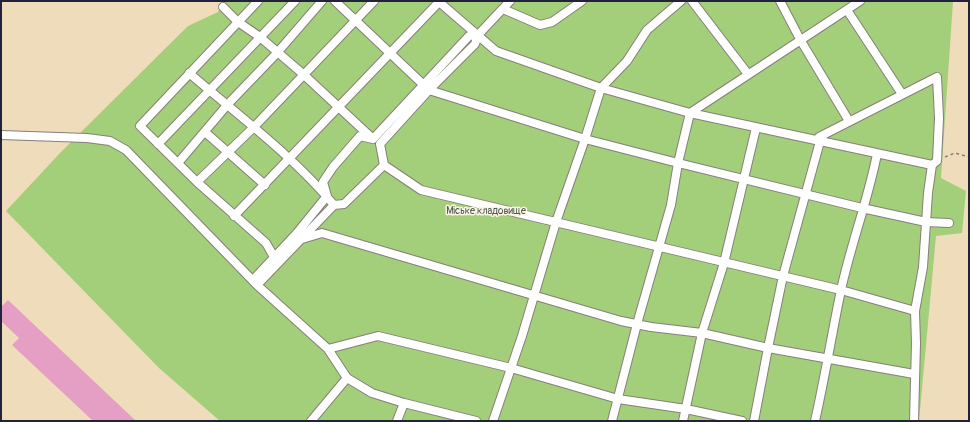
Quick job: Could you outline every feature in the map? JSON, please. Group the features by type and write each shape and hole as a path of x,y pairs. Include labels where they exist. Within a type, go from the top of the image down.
{"street":[{"path":"258,1 140,126 197,182 266,243 274,257"},
{"path":"158,144 295,1"},
{"path":"178,163 228,104 322,1"},
{"path":"335,1 426,87 586,139 678,163 862,208 926,222 948,223"},
{"path":"197,182 253,128 374,1"},
{"path":"234,216 439,1 496,51 601,88 690,113 756,128 877,154 935,163"},
{"path":"380,144 469,36 478,34 510,1"},
{"path":"503,9 540,25 552,22 582,1"},
{"path":"493,421 556,222 586,139 601,88 626,61 647,30 681,1"},
{"path":"692,1 748,74"},
{"path":"780,1 801,41 849,121"},
{"path":"612,421 637,324 671,205 678,163 690,113 860,1"},
{"path":"223,7 238,22 260,37 303,74 380,144 384,165 421,190 659,248 841,290 915,311"},
{"path":"847,10 902,94"},
{"path":"189,73 228,104 327,196 334,205"},
{"path":"754,421 783,276 806,194 819,137 938,77 940,118 926,222 922,267 915,311 916,343 914,374 914,421"},
{"path":"373,139 426,87"},
{"path":"683,421 702,333 724,263 756,128"},
{"path":"205,132 265,185"},
{"path":"1,136 87,138 110,141 126,150 255,282 328,349 347,378 372,393 404,403 476,421"},
{"path":"255,282 274,257 300,236 327,196 323,182 333,167 360,136 373,139"},
{"path":"816,421 841,290 862,208 873,176 877,154"},
{"path":"255,282 300,236 334,205 344,204 384,165"},
{"path":"300,236 322,233 637,324 702,333 768,348 914,374"},
{"path":"328,349 378,336 511,368 618,399 686,409 742,421"},
{"path":"311,421 347,378"},
{"path":"397,421 404,403"}],"path":[{"path":"935,163 955,153 969,157"}],"green space":[{"name":"Міське кладовище","path":"224,1 953,1 941,178 966,191 962,233 936,236 919,421 220,421 159,368 6,211 60,153 188,26 218,12"}],"building":[{"path":"8,300 136,421 93,421 12,345 19,338 1,321 1,307"}]}
